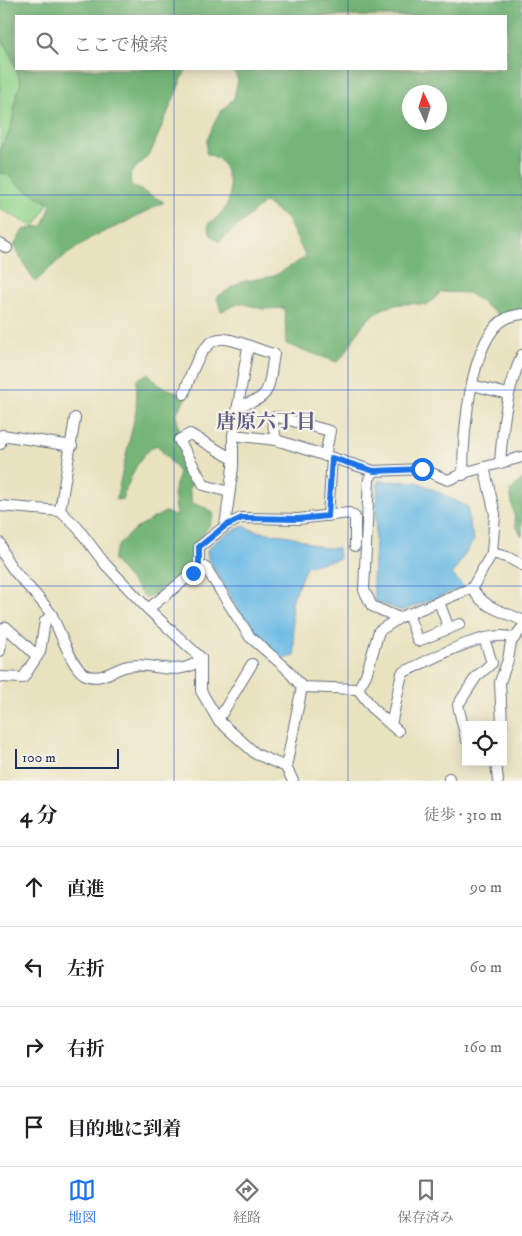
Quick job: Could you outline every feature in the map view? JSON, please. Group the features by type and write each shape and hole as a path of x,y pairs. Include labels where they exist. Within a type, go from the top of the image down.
{"street":[{"path":"462,475 465,413 484,345 495,328 506,318 522,314"},
{"path":"184,394 194,367 210,342 225,339 274,354 266,392 262,398 254,403 238,405"},
{"path":"225,526 233,459 233,435 248,347"},
{"path":"500,463 508,394 522,355"},
{"path":"472,385 508,394"},
{"path":"276,440 272,418 278,417 330,431 328,516"},
{"path":"60,511 75,418"},
{"path":"229,492 204,485 179,440 190,434 233,459"},
{"path":"0,444 2,435 72,446"},
{"path":"233,435 276,440 374,471 422,469 448,480 522,457"},
{"path":"358,688 366,675 379,631 403,616 472,588 492,553 494,514 484,468"},
{"path":"374,471 369,479 364,590 372,606 403,616 418,641 460,624"},
{"path":"0,506 60,511 77,527 105,564 148,609 201,658 201,691 218,720 256,754 286,767"},
{"path":"148,609 193,573 199,564 199,547 225,526 247,518 298,519 349,513 355,517 355,546"},
{"path":"0,543 11,566 38,595 52,615 77,667 84,674 104,676 126,666 176,669 194,665 201,658"},
{"path":"492,553 507,557 522,565"},
{"path":"199,564 206,568 250,638 285,667 302,687 358,688"},
{"path":"472,588 478,599 487,606 522,620"},
{"path":"439,602 448,626"},
{"path":"0,677 23,678 37,656 45,621 52,615"},
{"path":"0,651 2,630 6,627 37,656"},
{"path":"502,721 500,682 514,638 522,628"},
{"path":"358,688 374,710 395,728 402,673 484,638 506,635 514,638"},
{"path":"462,722 458,705 476,677 492,663 484,638"},
{"path":"218,720 252,664"},
{"path":"293,781 286,767 302,687"},
{"path":"496,766 498,781"}],"green space":[{"path":"0,0 9,0 15,70 46,70 48,203 35,227 0,209"},
{"path":"0,0 522,0 522,311 500,316 469,293 441,292 427,305 393,305 367,320 337,362 286,344 285,308 263,309 241,303 221,311 217,297 241,282 274,276 306,257 287,219 265,202 219,242 210,234 208,224 221,214 230,196 229,182 223,164 206,153 207,140 218,115 234,98 238,80 233,70 507,70 507,15 15,15 15,67 8,48 0,37"},
{"path":"16,70 186,70 151,152 130,174 131,185 164,202 92,237 58,261 35,282 14,246 23,230 43,226 51,205 14,182 8,174 0,173 0,147 10,131 21,83"},
{"path":"148,373 160,386 187,396 176,414 185,457 196,479 189,488 192,503 206,508 214,514 191,557 196,566 146,599 113,560 115,551 120,544 141,525 165,512 177,517 174,493 179,472 157,445 144,455 122,499 116,500 136,411 137,380"},
{"path":"522,479 522,536 516,526 510,491"}],"water":[{"path":"378,481 418,482 468,507 469,523 474,540 452,574 464,587 402,611 375,601 373,581"},
{"path":"244,526 260,532 290,536 324,548 338,548 339,559 306,566 291,603 295,656 282,659 252,634 208,558 207,550 215,542"}],"district":[{"name":"唐原六丁目","path":"266,421"}],"route":[{"path":"193,573 199,564 199,547 225,526 242,518 298,519 328,516 332,458 374,471 422,469"}]}
